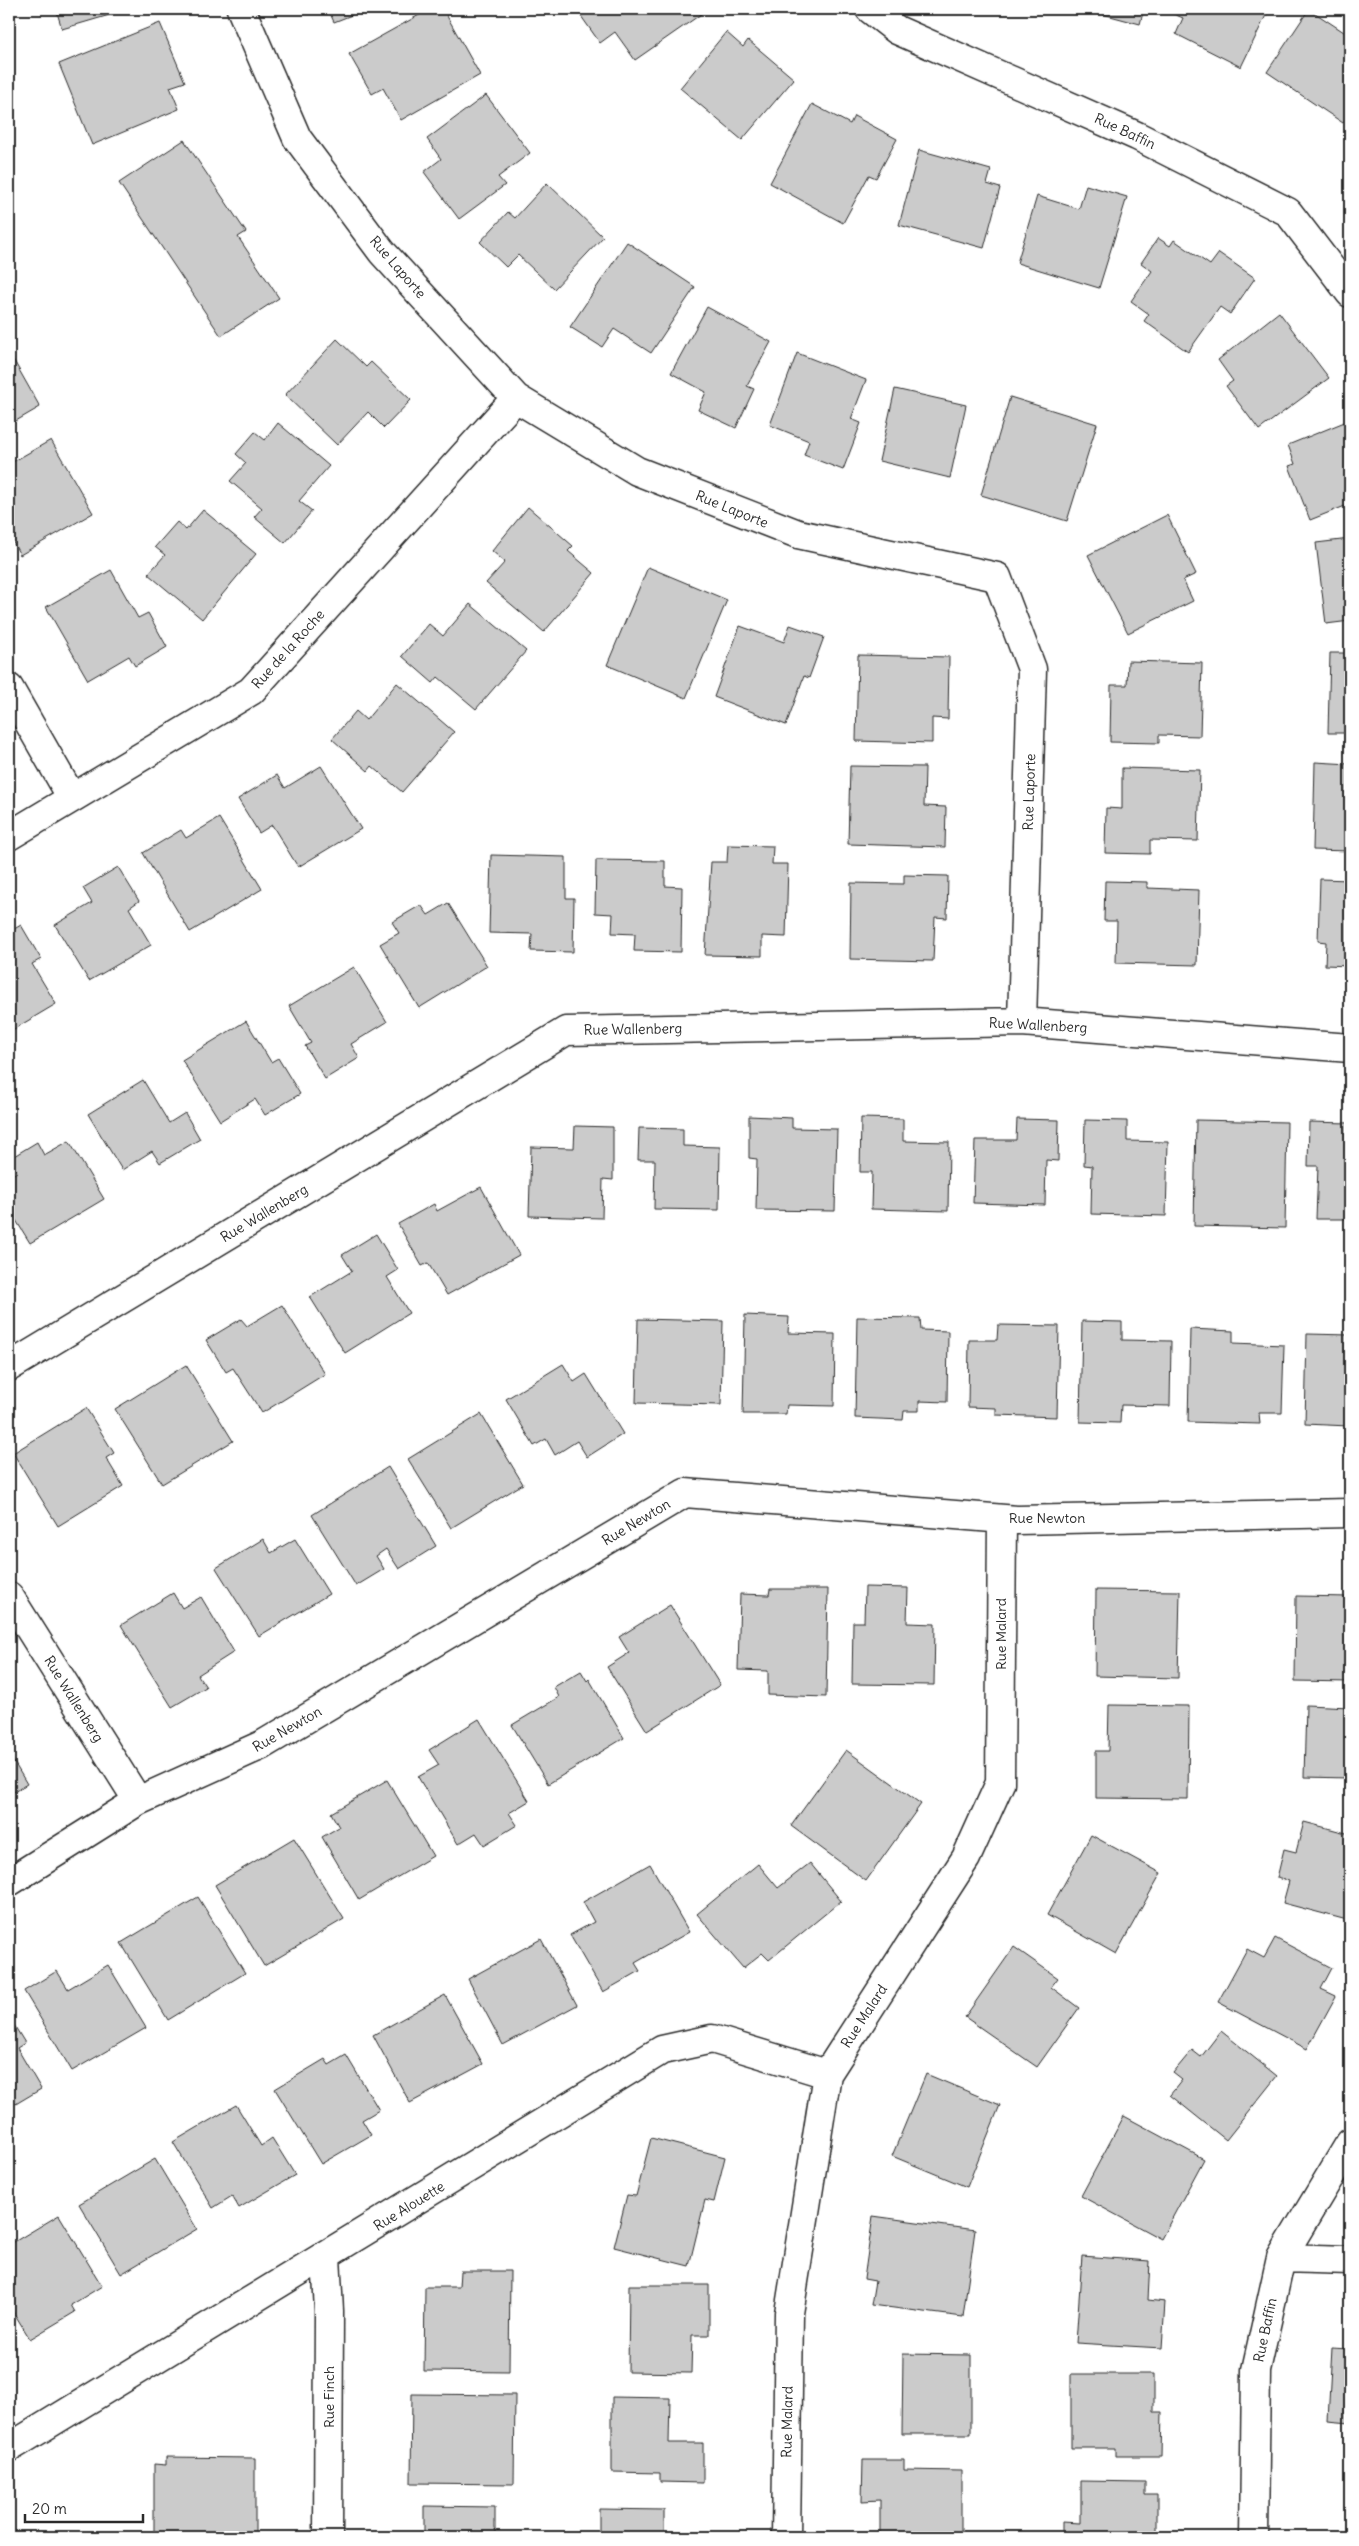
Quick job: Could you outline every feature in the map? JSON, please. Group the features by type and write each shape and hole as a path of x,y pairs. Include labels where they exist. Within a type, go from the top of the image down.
{"street":[{"name":"Rue Laporte","path":"241,9 298,138 382,252 516,398 637,471 798,534 997,577 1032,669 1022,1022"},
{"name":"Rue Baffin","path":"870,9 897,30 1138,136 1288,212 1350,293"},
{"name":"Rue de la Roche","path":"9,836 251,690 516,398"},
{"path":"9,688 72,798"},
{"name":"Rue Wallenberg","path":"9,1368 566,1031 1022,1022 1350,1048"},
{"name":"Rue Newton","path":"9,1882 138,1801 262,1745 685,1493 1002,1519 1350,1513"},
{"name":"Rue Malard","path":"786,2537 789,2313 827,2074 966,1858 1000,1783 1002,1519"},
{"name":"Rue Wallenberg","path":"9,1596 138,1801"},
{"name":"Rue Alouette","path":"9,2448 326,2257 662,2050 712,2038 827,2074"},
{"name":"Rue Baffin","path":"1254,2537 1256,2370 1281,2258 1350,2143"},
{"name":"Rue Finch","path":"326,2257 329,2312 328,2537"},
{"path":"1281,2258 1350,2260"}],"building":[{"path":"56,9 130,9 62,29"},
{"path":"328,9 367,9 334,22"},
{"path":"430,9 443,9 480,75 401,120 383,88 372,94 349,54"},
{"path":"591,9 707,10 635,60 615,32 600,43 581,16"},
{"path":"1084,9 1144,9 1140,24"},
{"path":"1171,9 1269,9 1241,67 1176,34 1183,18 1169,12"},
{"path":"1309,9 1350,36 1350,113 1343,123 1267,72"},
{"path":"160,23 185,82 170,87 179,109 92,145 59,64"},
{"path":"726,32 743,47 748,40 794,79 742,140 680,88"},
{"path":"486,95 530,153 498,177 505,185 459,219 424,172 441,159 427,139"},
{"path":"812,104 850,124 854,116 897,139 876,178 869,175 843,223 770,183"},
{"path":"184,140 246,232 238,237 279,298 221,336 119,183"},
{"path":"919,150 991,170 987,184 1000,188 984,248 899,225"},
{"path":"547,183 603,237 554,289 518,255 506,267 480,242 508,212 515,218"},
{"path":"1086,185 1127,197 1099,288 1017,263 1037,196 1079,209"},
{"path":"1158,238 1170,246 1174,240 1210,265 1219,253 1255,278 1230,314 1220,307 1188,352 1144,321 1149,314 1131,301 1152,271 1141,263"},
{"path":"627,242 695,287 651,353 614,329 602,347 570,327"},
{"path":"707,307 771,342 747,386 754,389 736,428 698,410 706,392 671,373"},
{"path":"1279,312 1329,378 1259,430 1226,386 1233,381 1218,360"},
{"path":"337,339 366,367 371,362 411,400 384,428 368,412 337,445 285,395"},
{"path":"9,352 40,407 9,425"},
{"path":"797,353 866,380 851,419 861,423 843,470 804,455 809,441 770,425"},
{"path":"895,389 966,405 950,478 879,461"},
{"path":"1010,397 1097,424 1067,521 981,495"},
{"path":"1347,421 1350,429 1350,504 1310,520 1289,466 1295,464 1288,445"},
{"path":"278,423 329,466 299,501 312,511 285,543 254,517 262,508 230,481 246,463 236,454 255,432 265,440"},
{"path":"51,440 93,513 20,555 9,535 9,464"},
{"path":"528,507 573,546 568,551 594,573 544,632 486,583 505,562 492,551"},
{"path":"203,510 256,554 202,619 148,574 165,555 155,547 177,522 186,530"},
{"path":"1167,515 1196,574 1183,580 1193,601 1128,633 1088,555"},
{"path":"1350,539 1350,621 1326,624 1316,543"},
{"path":"648,567 727,600 686,698 607,665"},
{"path":"111,570 138,618 148,613 167,647 135,666 129,656 88,680 46,607"},
{"path":"470,604 526,651 476,709 438,677 433,683 402,656 429,624 443,636"},
{"path":"790,625 824,637 809,678 804,676 786,725 714,697 740,626 784,642"},
{"path":"1330,653 1350,653 1350,733 1328,733"},
{"path":"858,655 949,657 948,719 932,718 932,743 856,741"},
{"path":"1128,661 1202,663 1200,736 1159,735 1159,743 1110,742 1111,685 1127,685"},
{"path":"397,683 454,732 402,792 372,766 368,771 332,739 356,711 366,720"},
{"path":"1315,762 1350,764 1350,851 1313,850"},
{"path":"321,766 361,829 298,867 272,825 259,833 238,799 277,775 285,788"},
{"path":"850,766 925,767 924,806 946,807 945,847 848,844"},
{"path":"1122,768 1200,770 1198,841 1150,840 1150,854 1105,853 1106,808 1122,809"},
{"path":"219,818 262,889 190,932 143,853 181,830 186,838"},
{"path":"728,845 773,846 772,864 788,864 786,937 762,936 762,956 705,955 711,862 727,862"},
{"path":"491,855 566,857 566,898 574,898 573,952 531,951 532,934 489,933"},
{"path":"596,860 665,861 665,886 682,887 681,952 634,951 635,934 612,933 613,914 595,913"},
{"path":"118,867 139,901 129,908 151,945 89,981 55,925 92,903 83,888"},
{"path":"904,875 948,876 947,918 935,917 933,961 850,959 851,883 904,884"},
{"path":"1320,879 1350,880 1350,966 1325,965 1326,942 1318,941"},
{"path":"1105,881 1147,882 1147,888 1199,890 1197,965 1116,963 1117,921 1104,921"},
{"path":"448,903 487,966 419,1008 380,944 399,933 392,922 421,905 428,915"},
{"path":"21,925 41,959 32,964 56,1004 9,1032 9,932"},
{"path":"354,967 387,1022 351,1044 359,1058 325,1079 305,1046 311,1043 289,1006"},
{"path":"246,1021 271,1062 278,1058 300,1094 265,1115 255,1099 220,1121 182,1060"},
{"path":"143,1080 169,1123 185,1113 200,1139 160,1163 152,1151 122,1170 88,1114"},
{"path":"749,1116 792,1118 792,1128 837,1129 835,1211 756,1210 757,1159 749,1158"},
{"path":"861,1118 903,1119 903,1141 949,1142 948,1211 871,1209 872,1172 860,1172"},
{"path":"1017,1119 1059,1120 1058,1161 1046,1160 1045,1205 973,1203 975,1140 1016,1140"},
{"path":"1085,1120 1127,1121 1127,1141 1168,1142 1166,1216 1091,1214 1092,1166 1084,1165"},
{"path":"1196,1120 1287,1122 1285,1228 1194,1226"},
{"path":"1309,1122 1349,1123 1350,1219 1316,1219 1318,1166 1308,1166"},
{"path":"575,1126 613,1127 613,1180 603,1179 602,1218 529,1216 531,1147 574,1148"},
{"path":"639,1128 683,1129 683,1146 720,1147 719,1210 654,1209 655,1160 638,1160"},
{"path":"69,1141 104,1199 30,1243 9,1209 9,1177 17,1172 9,1159 37,1142 44,1155"},
{"path":"481,1187 519,1255 447,1295 428,1263 422,1266 398,1224 434,1204 437,1211"},
{"path":"376,1234 398,1270 387,1277 409,1313 345,1353 310,1297 352,1271 342,1255"},
{"path":"282,1305 325,1374 262,1413 233,1368 226,1372 206,1340 241,1319 247,1326"},
{"path":"745,1315 789,1317 788,1333 835,1334 834,1406 787,1405 786,1414 743,1414"},
{"path":"857,1317 920,1318 921,1330 948,1331 947,1402 919,1401 919,1411 904,1411 903,1420 855,1418"},
{"path":"638,1319 723,1321 721,1405 636,1403"},
{"path":"1082,1321 1122,1322 1122,1340 1171,1341 1170,1406 1121,1405 1120,1423 1080,1422"},
{"path":"998,1325 1059,1326 1057,1417 996,1415 996,1408 968,1407 969,1340 997,1340"},
{"path":"1190,1329 1233,1331 1233,1343 1284,1345 1282,1413 1259,1413 1260,1424 1188,1422"},
{"path":"1307,1334 1350,1335 1349,1426 1305,1424"},
{"path":"563,1364 574,1382 586,1374 623,1434 587,1457 577,1441 555,1455 546,1439 534,1446 506,1399"},
{"path":"186,1365 233,1441 162,1484 115,1409"},
{"path":"86,1408 114,1453 106,1458 123,1486 58,1526 13,1453"},
{"path":"481,1414 523,1484 451,1528 408,1459"},
{"path":"388,1467 436,1546 399,1569 386,1549 376,1556 384,1569 356,1586 312,1515"},
{"path":"263,1539 271,1553 295,1539 329,1594 259,1636 216,1568"},
{"path":"865,1587 908,1588 907,1623 935,1624 934,1685 852,1684 853,1622 864,1622"},
{"path":"770,1589 828,1589 826,1697 768,1695 768,1671 738,1670 740,1594 769,1595"},
{"path":"1096,1590 1180,1591 1178,1678 1095,1676"},
{"path":"173,1593 182,1608 201,1597 234,1652 198,1675 206,1687 172,1707 121,1625"},
{"path":"1296,1596 1350,1597 1350,1682 1295,1681"},
{"path":"670,1605 720,1685 647,1731 607,1667 629,1653 619,1637"},
{"path":"581,1671 587,1681 589,1679 624,1738 548,1784 512,1725 559,1697 554,1687"},
{"path":"1109,1705 1189,1706 1188,1799 1096,1798 1096,1751 1108,1751"},
{"path":"1306,1705 1350,1707 1350,1789 1348,1789 1348,1778 1304,1777"},
{"path":"479,1719 529,1801 509,1813 517,1825 484,1845 476,1833 458,1844 418,1777 439,1765 429,1750"},
{"path":"846,1750 921,1804 866,1881 791,1826"},
{"path":"9,1754 27,1784 9,1795"},
{"path":"387,1780 433,1856 359,1900 322,1837 339,1827 331,1813"},
{"path":"1304,1822 1350,1834 1350,1909 1347,1920 1283,1903 1289,1881 1277,1878 1284,1849 1296,1852"},
{"path":"1091,1835 1161,1873 1116,1954 1047,1915"},
{"path":"294,1838 344,1919 264,1966 215,1885"},
{"path":"810,1863 841,1901 769,1960 762,1953 743,1968 697,1914 758,1864 778,1888"},
{"path":"650,1864 689,1932 635,1963 640,1971 603,1992 570,1935 594,1922 583,1902"},
{"path":"198,1897 245,1973 168,2020 121,1943"},
{"path":"1275,1938 1332,1968 1321,1989 1336,1996 1307,2049 1218,2002 1247,1949 1264,1958"},
{"path":"541,1939 577,2005 503,2045 468,1979"},
{"path":"1014,1947 1058,1978 1051,1987 1079,2008 1037,2067 965,2017"},
{"path":"108,1965 146,2028 72,2071 24,1991 57,1971 68,1989"},
{"path":"445,1995 483,2064 410,2103 373,2035"},
{"path":"9,2017 25,2043 17,2048 41,2089 9,2108"},
{"path":"1221,2031 1277,2076 1226,2140 1170,2095 1182,2080 1173,2073 1192,2050 1201,2057"},
{"path":"346,2055 379,2110 362,2120 371,2135 321,2164 275,2089 325,2059 329,2065"},
{"path":"926,2074 1000,2105 967,2187 892,2156"},
{"path":"236,2105 261,2146 272,2138 295,2175 239,2208 232,2196 213,2208 173,2142"},
{"path":"1124,2116 1204,2159 1161,2239 1081,2196"},
{"path":"651,2138 725,2157 714,2202 705,2200 689,2266 614,2247 627,2195 636,2196"},
{"path":"155,2159 197,2229 121,2274 79,2204"},
{"path":"59,2215 102,2286 71,2305 75,2312 30,2339 9,2305 9,2245"},
{"path":"873,2216 975,2230 963,2317 871,2305 875,2281 864,2279"},
{"path":"1082,2256 1150,2261 1148,2300 1165,2302 1162,2348 1076,2343"},
{"path":"460,2271 510,2271 509,2372 424,2371 425,2287 459,2287"},
{"path":"629,2285 709,2285 709,2335 692,2335 691,2373 628,2372"},
{"path":"1332,2348 1350,2349 1350,2423 1328,2421"},
{"path":"903,2354 971,2355 971,2434 902,2434"},
{"path":"1071,2374 1154,2374 1154,2412 1162,2412 1161,2456 1116,2456 1116,2448 1071,2448"},
{"path":"412,2394 515,2395 514,2484 411,2483"},
{"path":"612,2397 670,2398 669,2443 703,2443 703,2483 660,2482 660,2473 612,2472"},
{"path":"166,2457 255,2458 255,2537 154,2537 154,2464 166,2465"},
{"path":"863,2460 904,2460 904,2470 961,2471 961,2537 880,2537 880,2500 862,2501"},
{"path":"1081,2481 1145,2482 1145,2495 1157,2495 1157,2537 1062,2537 1062,2522 1081,2523"},
{"path":"424,2506 495,2507 495,2537 424,2537"},
{"path":"599,2509 664,2510 664,2537 599,2537"},
{"path":"1344,2533 1350,2533 1350,2537 1344,2537"}]}
